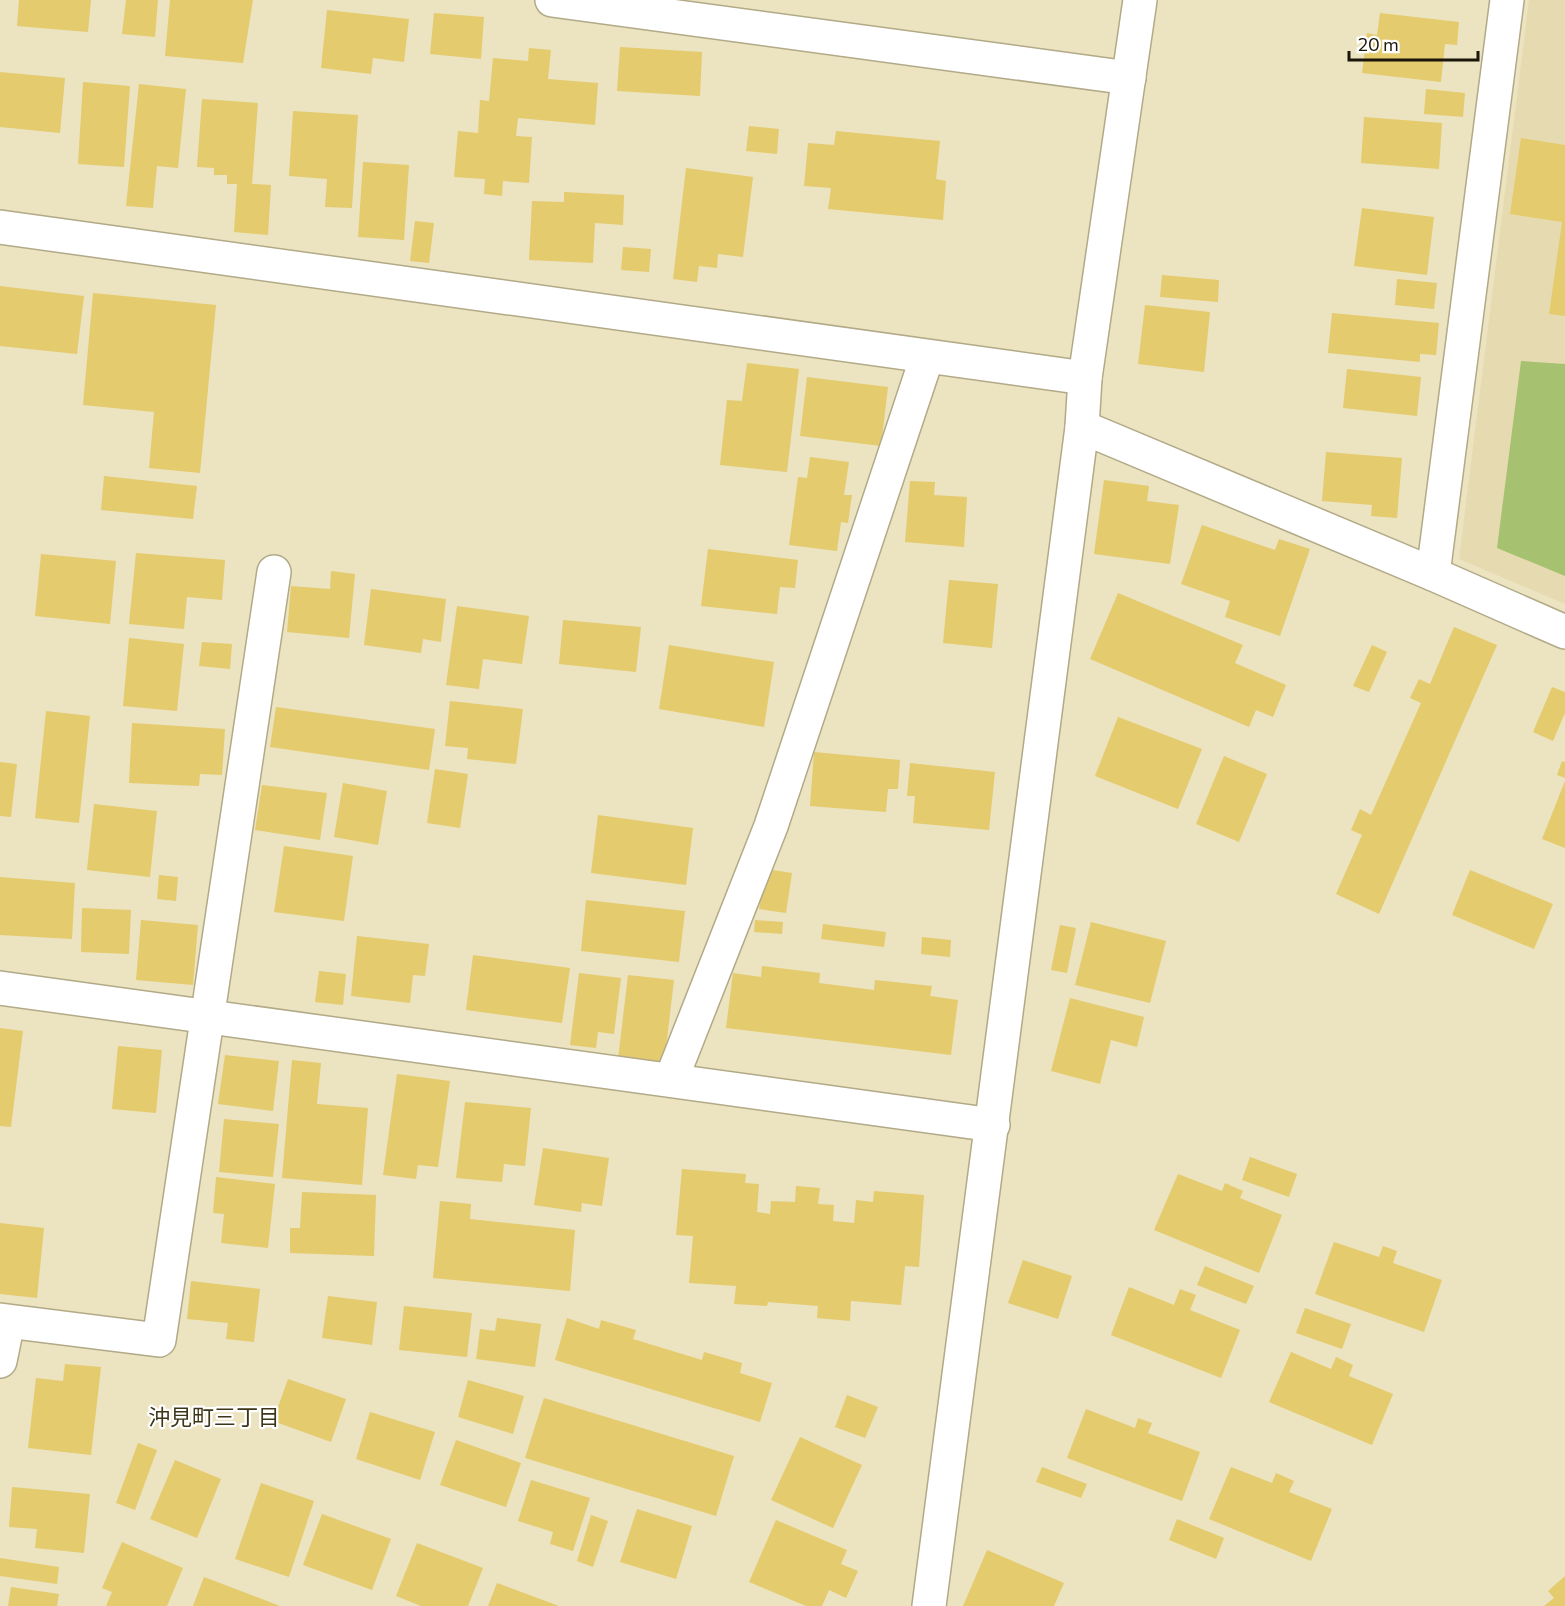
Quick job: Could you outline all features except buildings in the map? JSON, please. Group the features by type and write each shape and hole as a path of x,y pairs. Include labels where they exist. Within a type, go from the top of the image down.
{"street":[{"path":"552,0 1130,78"},
{"path":"928,1606 993,1125 1082,427 1085,378 1140,0"},
{"path":"1433,573 1508,0"},
{"path":"0,227 1085,378"},
{"path":"671,1080 771,826 927,357"},
{"path":"1082,427 1433,573 1565,632"},
{"path":"0,1361 4,1321 159,1340 274,572"},
{"path":"0,988 993,1125"}],"shaded area":[{"path":"1529,0 1565,0 1565,604 1459,559"}],"green space":[{"path":"1521,361 1565,364 1565,576 1497,548"}],"district":[{"name":"沖見町三丁目","path":"214,1417"}]}
